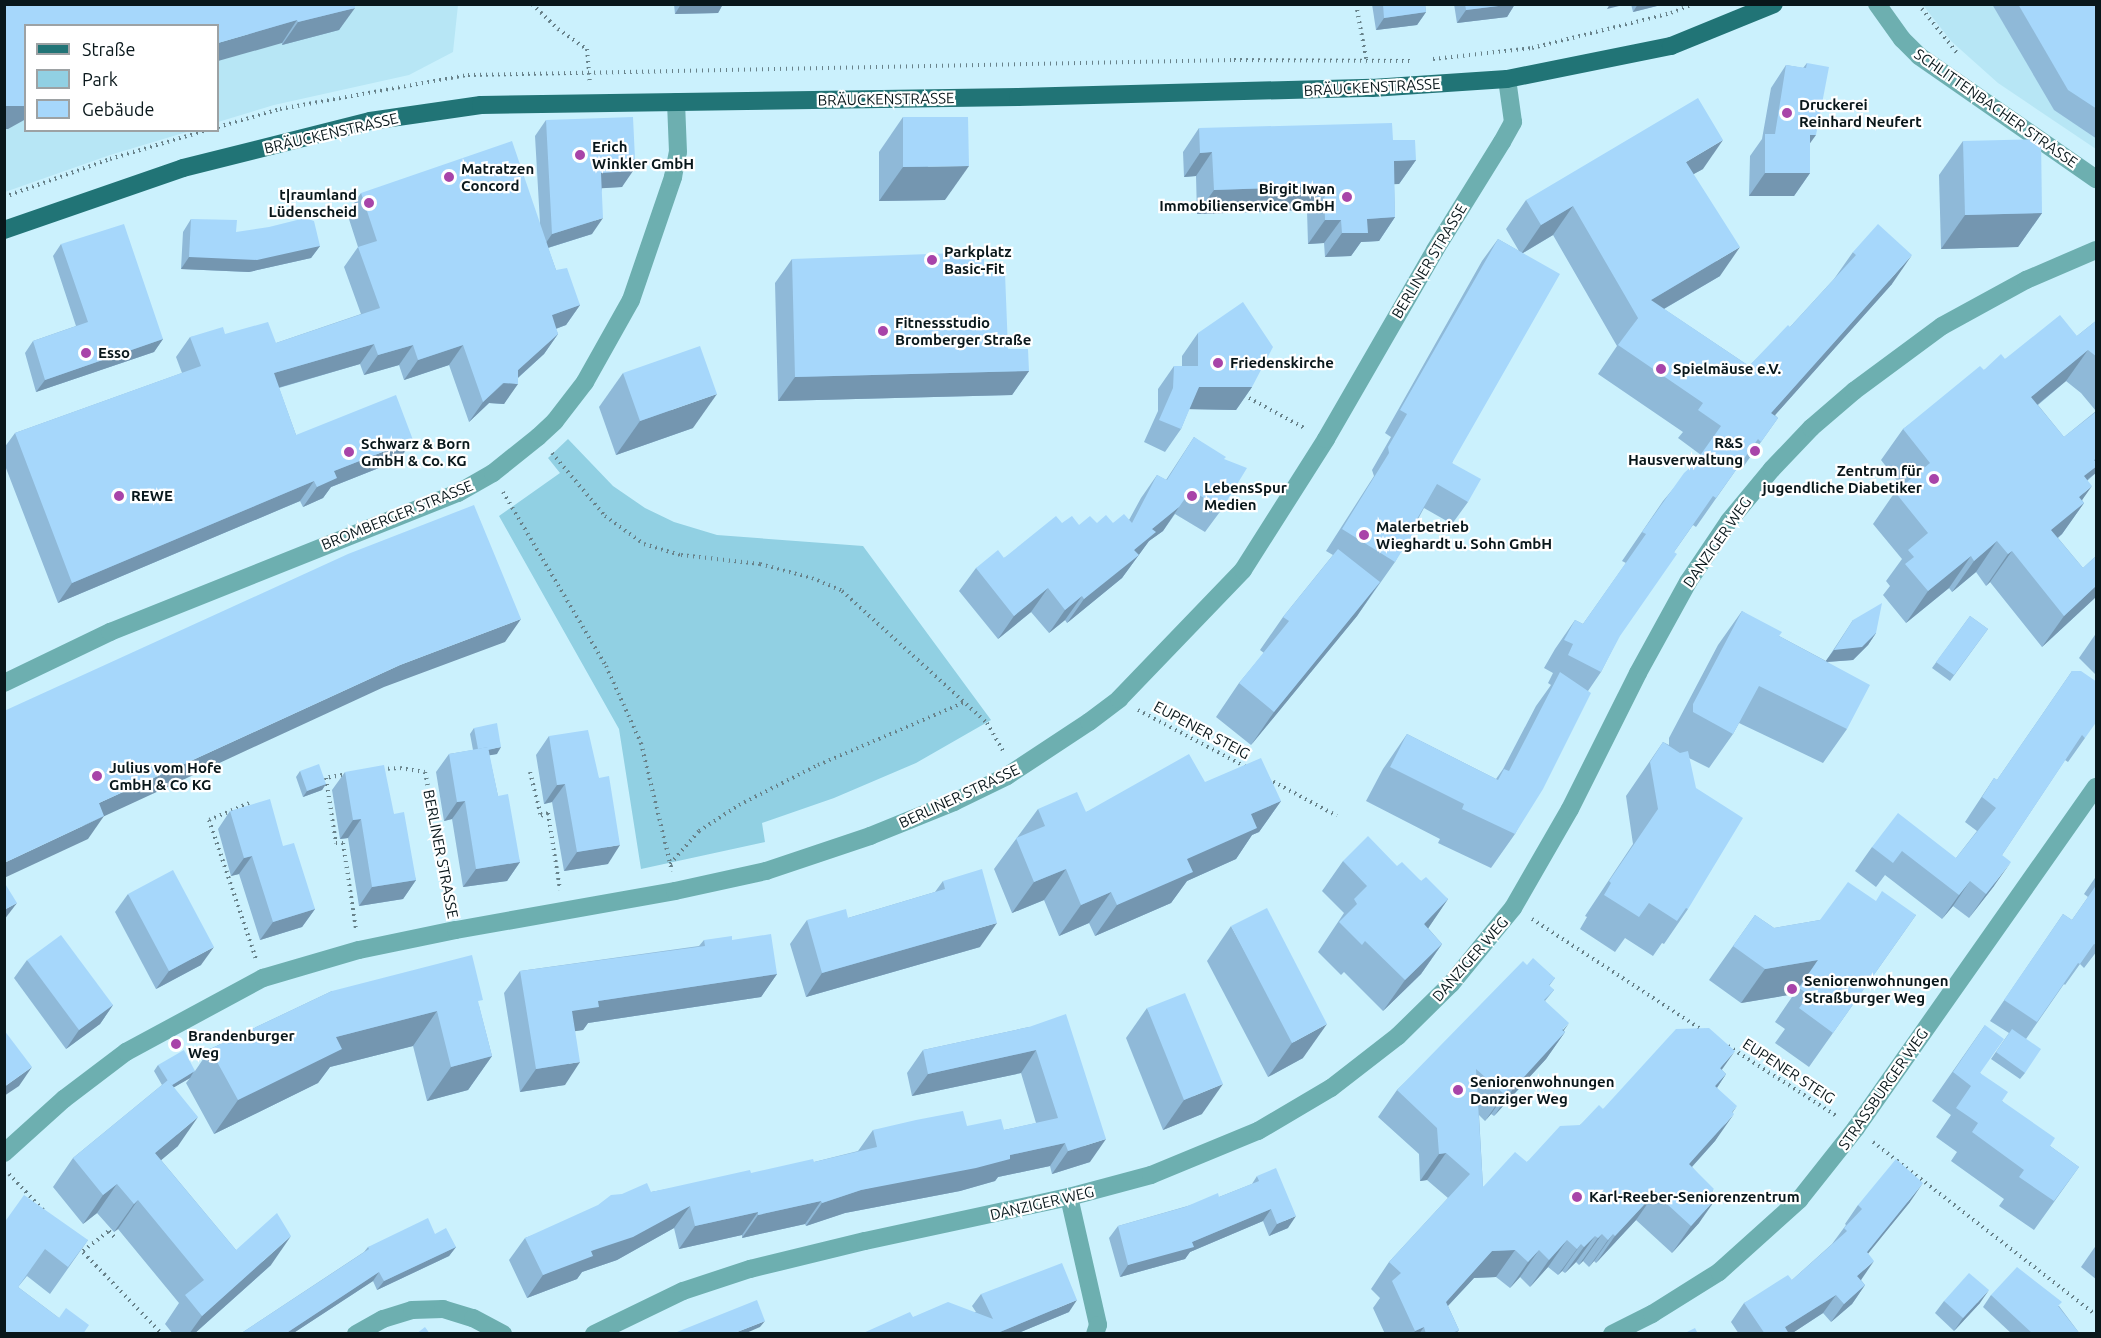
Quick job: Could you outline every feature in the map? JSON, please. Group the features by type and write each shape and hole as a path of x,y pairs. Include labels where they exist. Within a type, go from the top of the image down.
{"main road":[{"name":"BRÄUCKENSTRASSE","path":"4,230 183,168 370,121 481,105 1018,98 1372,88 1507,79 1671,46 1774,4"}],"street":[{"name":"SCHLITTENBACHER STRASSE","path":"1877,4 1902,39 1919,56 2097,179"},
{"name":"BERLINER STRASSE","path":"4,1153 64,1099 126,1052 263,978 359,950 766,871 870,836 954,802 1015,772 1119,699 1243,570 1326,439 1435,250 1513,122 1507,79"},
{"name":"BROMBERGER STRASSE","path":"4,683 110,632 458,492 492,473 538,437 555,421 585,382 631,300 673,177 678,152 676,102"},
{"name":"DANZIGER WEG","path":"594,1334 682,1291 750,1269 865,1241 1069,1197 1152,1175 1258,1131 1331,1088 1398,1036 1451,984 1513,908 1570,809 1638,673 1688,582 1730,521 1772,469 1811,428 1854,391 1942,326 2026,280 2097,250"},
{"name":"STRASSBURGER WEG","path":"1612,1334 1652,1314 1719,1272 1799,1200 1856,1128 2097,787"},
{"path":"1069,1197 1098,1325 1095,1334"},
{"path":"356,1334 383,1319 412,1310 443,1309 483,1322 503,1334"}],"path":[{"path":"532,4 558,29 587,49 592,104"},
{"path":"1356,4 1372,88"},
{"path":"1431,59 1532,48 1671,14 1693,4"},
{"path":"219,127 280,109 468,75 1233,60 1420,61"},
{"path":"4,197 110,159 200,132"},
{"path":"1249,398 1326,439"},
{"path":"552,454 605,516 644,544 681,555 760,564 812,578 842,591 987,723 1015,772"},
{"path":"513,508 606,666 641,743 670,864 699,831 739,805 818,765 964,703"},
{"name":"EUPENER STEIG","path":"1119,699 1254,771"},
{"name":"BERLINER STRASSE","path":"372,770 400,768 425,772 456,930"},
{"path":"354,772 326,778 336,843 343,843 359,950"},
{"path":"530,772 541,816 548,813 563,912"},
{"path":"1264,777 1337,816"},
{"path":"249,803 209,820 263,978"},
{"path":"1513,908 1706,1032"},
{"name":"EUPENER STEIG","path":"1726,1044 1856,1128 2097,1315"},
{"path":"4,1170 46,1213"},
{"path":"83,1251 110,1230 115,1238"},
{"path":"76,1245 162,1334"}],"shaded area":[{"path":"4,5 458,5 453,52 409,75 274,105 219,122 219,24 24,24 24,132 187,132 110,155 5,192"},
{"path":"1923,5 2096,5 2096,149 1998,83 1951,41"}],"green space":[{"path":"568,439 613,486 645,508 674,522 717,535 863,546 991,720 916,763 834,798 762,823 765,842 641,869 619,729 499,516 560,473 548,458"}],"building":[{"path":"4,4 355,4 355,8 298,22 297,20 219,43 219,24 24,24 24,106 4,106"},
{"path":"1383,4 1425,4 1426,12 1384,18"},
{"path":"1465,4 1514,4 1466,10"},
{"path":"2018,4 2097,4 2097,109 2068,90"},
{"path":"1807,63 1829,67 1816,135 1810,135 1810,173 1765,173 1765,134 1775,134 1786,65 1806,68"},
{"path":"1698,98 1723,140 1686,162 1740,247 1651,300 1749,366 1788,325 1790,327 1856,255 1853,252 1878,224 1912,255 1771,413 1778,418 1761,442 1758,439 1716,498 1713,496 1674,552 1677,554 1620,636 1601,672 1568,655 1573,644 1564,640 1575,620 1583,624 1646,534 1642,532 1721,426 1698,410 1703,403 1618,345 1638,318 1573,206 1541,225 1526,200"},
{"path":"633,117 635,159 632,159 633,171 601,173 603,218 552,234 546,120"},
{"path":"903,117 968,117 969,166 903,167"},
{"path":"1392,123 1393,140 1415,140 1416,160 1394,161 1395,217 1367,219 1368,233 1342,233 1341,220 1325,220 1324,186 1214,190 1212,152 1200,153 1199,128"},
{"path":"2041,139 2042,213 1965,215 1963,141"},
{"path":"512,141 556,270 567,268 580,305 552,315 558,334 518,370 518,384 503,383 483,402 463,345 418,360 413,345 378,355 374,344 274,373 296,435 396,395 413,440 334,471 337,478 317,487 314,481 72,583 15,433 201,366 190,337 223,327 225,334 268,322 276,343 380,308 358,247 377,241 361,193"},
{"path":"305,218 314,221 320,246 257,260 189,257 191,219 237,220 236,232"},
{"path":"124,224 163,339 45,380 33,341 88,322 61,244"},
{"path":"1498,239 1560,274 1452,463 1481,479 1468,502 1437,484 1417,519 1421,521 1395,562 1342,529 1389,453 1388,447 1407,414 1400,410"},
{"name":"Fitnessstudio Bromberger Straße","path":"984,252 984,274 1005,273 1008,349 1028,349 1029,371 795,377 792,259"},
{"path":"1243,302 1273,347 1252,387 1199,387 1181,429 1159,420 1173,388 1174,366 1198,366 1198,333"},
{"path":"2060,315 2077,336 2097,320 2097,357 2088,350 2031,397 2064,437 2097,411 2097,458 2094,460 2097,466 2084,476 2092,486 2079,497 2084,503 2051,530 2083,568 2097,555 2097,585 2064,616 2012,551 2008,554 1997,541 1974,561 1971,556 1928,591 1905,564 1914,557 1908,550 1928,533 1895,492 1930,463 1903,429 1980,366 1984,370 2001,354 2005,359"},
{"path":"700,346 717,394 640,421 623,373"},
{"path":"1194,437 1226,457 1224,459 1247,468 1222,509 1191,490 1179,507 1152,529 1156,532 1134,550 1139,555 1084,599 1082,596 1065,610 1048,588 1014,616 976,568 998,550 1004,558 1056,516 1062,523 1072,516 1079,525 1090,516 1097,523 1106,515 1113,523 1124,514 1132,523 1157,475 1167,480"},
{"path":"474,505 521,619 400,665 99,803 104,816 4,863 4,711 348,554"},
{"path":"1338,549 1380,582 1274,712 1239,683 1289,621 1283,617"},
{"path":"1882,603 1876,633 1862,647 1834,650 1853,620"},
{"path":"1742,611 1782,632 1779,636 1870,685 1847,729 1759,686 1733,734 1693,712 1693,704"},
{"path":"1970,616 1988,629 1954,675 1936,662"},
{"path":"2072,671 2081,671 2097,682 2097,721 2085,738 2082,735 2002,855 2011,862 1986,894 1970,881 1959,895 1902,851 1893,863 1872,847 1898,813 1956,858 1996,808 1982,797 1994,778 1997,780"},
{"path":"1560,672 1591,693 1543,789 1515,834 1462,809 1464,804 1390,767 1407,734 1498,780 1504,769 1509,771"},
{"path":"497,723 501,747 488,750 488,747 478,749 474,728"},
{"path":"588,730 599,778 609,776 620,845 577,852 565,784 557,785 549,736"},
{"path":"1663,742 1680,753 1688,751 1696,788 1743,818 1688,909 1686,908 1677,921 1649,903 1639,917 1604,895 1611,883 1609,881 1658,809 1650,762"},
{"path":"488,747 498,796 508,794 520,862 476,869 465,801 457,802 449,754"},
{"path":"1189,754 1205,782 1261,758 1281,801 1251,814 1257,828 1187,859 1193,872 1117,905 1111,892 1081,905 1066,869 1034,882 1016,838 1045,826 1038,809 1077,792 1086,812"},
{"path":"319,764 326,784 307,791 300,771"},
{"path":"384,765 394,814 404,812 416,880 372,887 361,819 353,820 345,772"},
{"path":"270,799 283,846 294,843 315,909 273,922 252,856 244,858 230,811"},
{"path":"1368,836 1397,866 1402,862 1421,881 1426,877 1448,899 1424,924 1442,944 1405,980 1365,941 1362,945 1339,922 1357,904 1354,899 1367,886 1343,861"},
{"path":"982,869 997,923 822,973 807,920 846,909 848,918 945,889 943,881"},
{"path":"173,870 214,947 169,971 128,894"},
{"path":"4,882 17,903 4,910"},
{"path":"1848,882 1876,901 1882,891 1916,915 1833,1033 1799,1008 1809,995 1799,988 1818,960 1765,969 1733,946 1755,915 1774,928 1820,920"},
{"path":"2097,884 2097,945 2094,944 2080,964 2078,963 2037,1022 2004,1000 2063,914 2072,920"},
{"path":"1267,908 1327,1024 1292,1043 1231,926"},
{"path":"771,934 777,974 598,1001 599,1007 572,1011 580,1062 536,1069 520,971 705,946 704,940 732,936 732,940"},
{"path":"61,935 113,1005 79,1030 27,960"},
{"path":"472,955 483,1000 478,1001 492,1056 451,1067 437,1011 336,1037 342,1049 238,1100 210,1049 332,991"},
{"path":"1533,958 1555,978 1549,985 1554,990 1544,1000 1569,1023 1562,1030 1565,1032 1513,1089 1510,1087 1504,1094 1476,1069 1483,1187 1515,1152 1527,1162 1560,1126 1580,1125 1599,1105 1603,1109 1676,1029 1709,1028 1735,1051 1720,1068 1726,1074 1715,1086 1737,1106 1732,1112 1734,1114 1689,1164 1718,1196 1691,1226 1655,1193 1615,1236 1613,1234 1608,1240 1602,1234 1598,1238 1595,1236 1584,1247 1581,1244 1577,1249 1567,1240 1549,1260 1539,1250 1528,1262 1515,1250 1492,1251 1446,1302 1459,1330 1450,1334 1426,1334 1424,1327 1415,1331 1392,1281 1401,1273 1389,1262 1470,1174 1446,1153 1439,1154 1437,1128 1397,1090 1523,961 1527,965"},
{"path":"1185,993 1223,1084 1184,1100 1147,1008"},
{"path":"1066,1014 1106,1139 1068,1151 1065,1143 1010,1155 1010,1159 976,1168 861,1190 822,1203 821,1201 758,1215 758,1212 695,1226 690,1206 633,1237 591,1251 593,1256 543,1275 525,1238 598,1205 611,1195 622,1194 647,1183 651,1192 750,1170 751,1173 813,1159 814,1162 877,1147 873,1130 916,1120 963,1111 967,1126 1001,1119 1004,1130 1058,1118 1036,1050 928,1074 923,1050 1029,1027"},
{"path":"1985,1025 2004,1039 1980,1073 2008,1092 2002,1101 2055,1138 2050,1146 2079,1167 2054,1201 2019,1177 2024,1170 1972,1132 1978,1123 1956,1108 1971,1086 1953,1072"},
{"path":"2012,1029 2041,1049 2025,1073 1996,1052"},
{"path":"4,1030 32,1067 4,1087"},
{"path":"184,1050 195,1071 172,1085 158,1065"},
{"path":"168,1080 198,1117 155,1153 236,1250 277,1213 291,1236 202,1316 185,1295 204,1280 138,1200 134,1204 117,1184 103,1195 73,1158"},
{"path":"1896,1159 1923,1183 1867,1252 1874,1261 1857,1276 1865,1285 1844,1304 1836,1295 1785,1327 1789,1334 1765,1334 1744,1303 1788,1275 1792,1280 1847,1231 1844,1228 1862,1209 1858,1205"},
{"path":"1276,1168 1296,1216 1277,1224 1271,1209 1192,1242 1194,1247 1128,1265 1118,1226 1185,1207 1218,1193 1219,1197 1259,1181 1257,1176"},
{"path":"24,1195 88,1240 68,1267 45,1249 18,1287 59,1318 66,1308 89,1325 83,1334 4,1334 4,1223"},
{"path":"428,1218 435,1234 446,1228 456,1247 384,1281 379,1272 285,1334 240,1334 369,1249 368,1247"},
{"path":"1062,1263 1077,1300 995,1334 861,1334 910,1312 913,1317 948,1302 993,1319 981,1294"},
{"path":"2017,1267 2062,1302 2058,1306 2080,1334 2033,1334 1991,1295"},
{"path":"1969,1273 1989,1290 1963,1318 1944,1301"},
{"path":"757,1300 765,1321 732,1334 672,1334"},
{"path":"425,1327 430,1334 416,1334"},
{"path":"1695,1328 1698,1334 1683,1334"}],"place":[{"name":"Druckerei Reinhard Neufert","path":"1787,113"},
{"name":"Erich Winkler GmbH","path":"580,155"},
{"name":"Matratzen Concord","path":"449,177"},
{"name":"Birgit Iwan Immobilienservice GmbH","path":"1347,197"},
{"name":"t|raumland Lüdenscheid","path":"369,203"},
{"name":"Parkplatz Basic-Fit","path":"932,260"},
{"name":"Fitnessstudio Bromberger Straße","path":"883,331"},
{"name":"Esso","path":"86,353"},
{"name":"Friedenskirche","path":"1218,363"},
{"name":"Spielmäuse e.V.","path":"1661,369"},
{"name":"R&S Hausverwaltung","path":"1755,451"},
{"name":"Schwarz & Born GmbH & Co. KG","path":"349,452"},
{"name":"Zentrum für jugendliche Diabetiker","path":"1934,479"},
{"name":"REWE","path":"119,496"},
{"name":"LebensSpur Medien","path":"1192,496"},
{"name":"Malerbetrieb Wieghardt u. Sohn GmbH","path":"1364,535"},
{"name":"Julius vom Hofe GmbH & Co KG","path":"97,776"},
{"name":"Seniorenwohnungen Straßburger Weg","path":"1792,989"},
{"name":"Brandenburger Weg","path":"176,1044"},
{"name":"Seniorenwohnungen Danziger Weg","path":"1458,1090"},
{"name":"Karl-Reeber-Seniorenzentrum","path":"1577,1197"}]}
